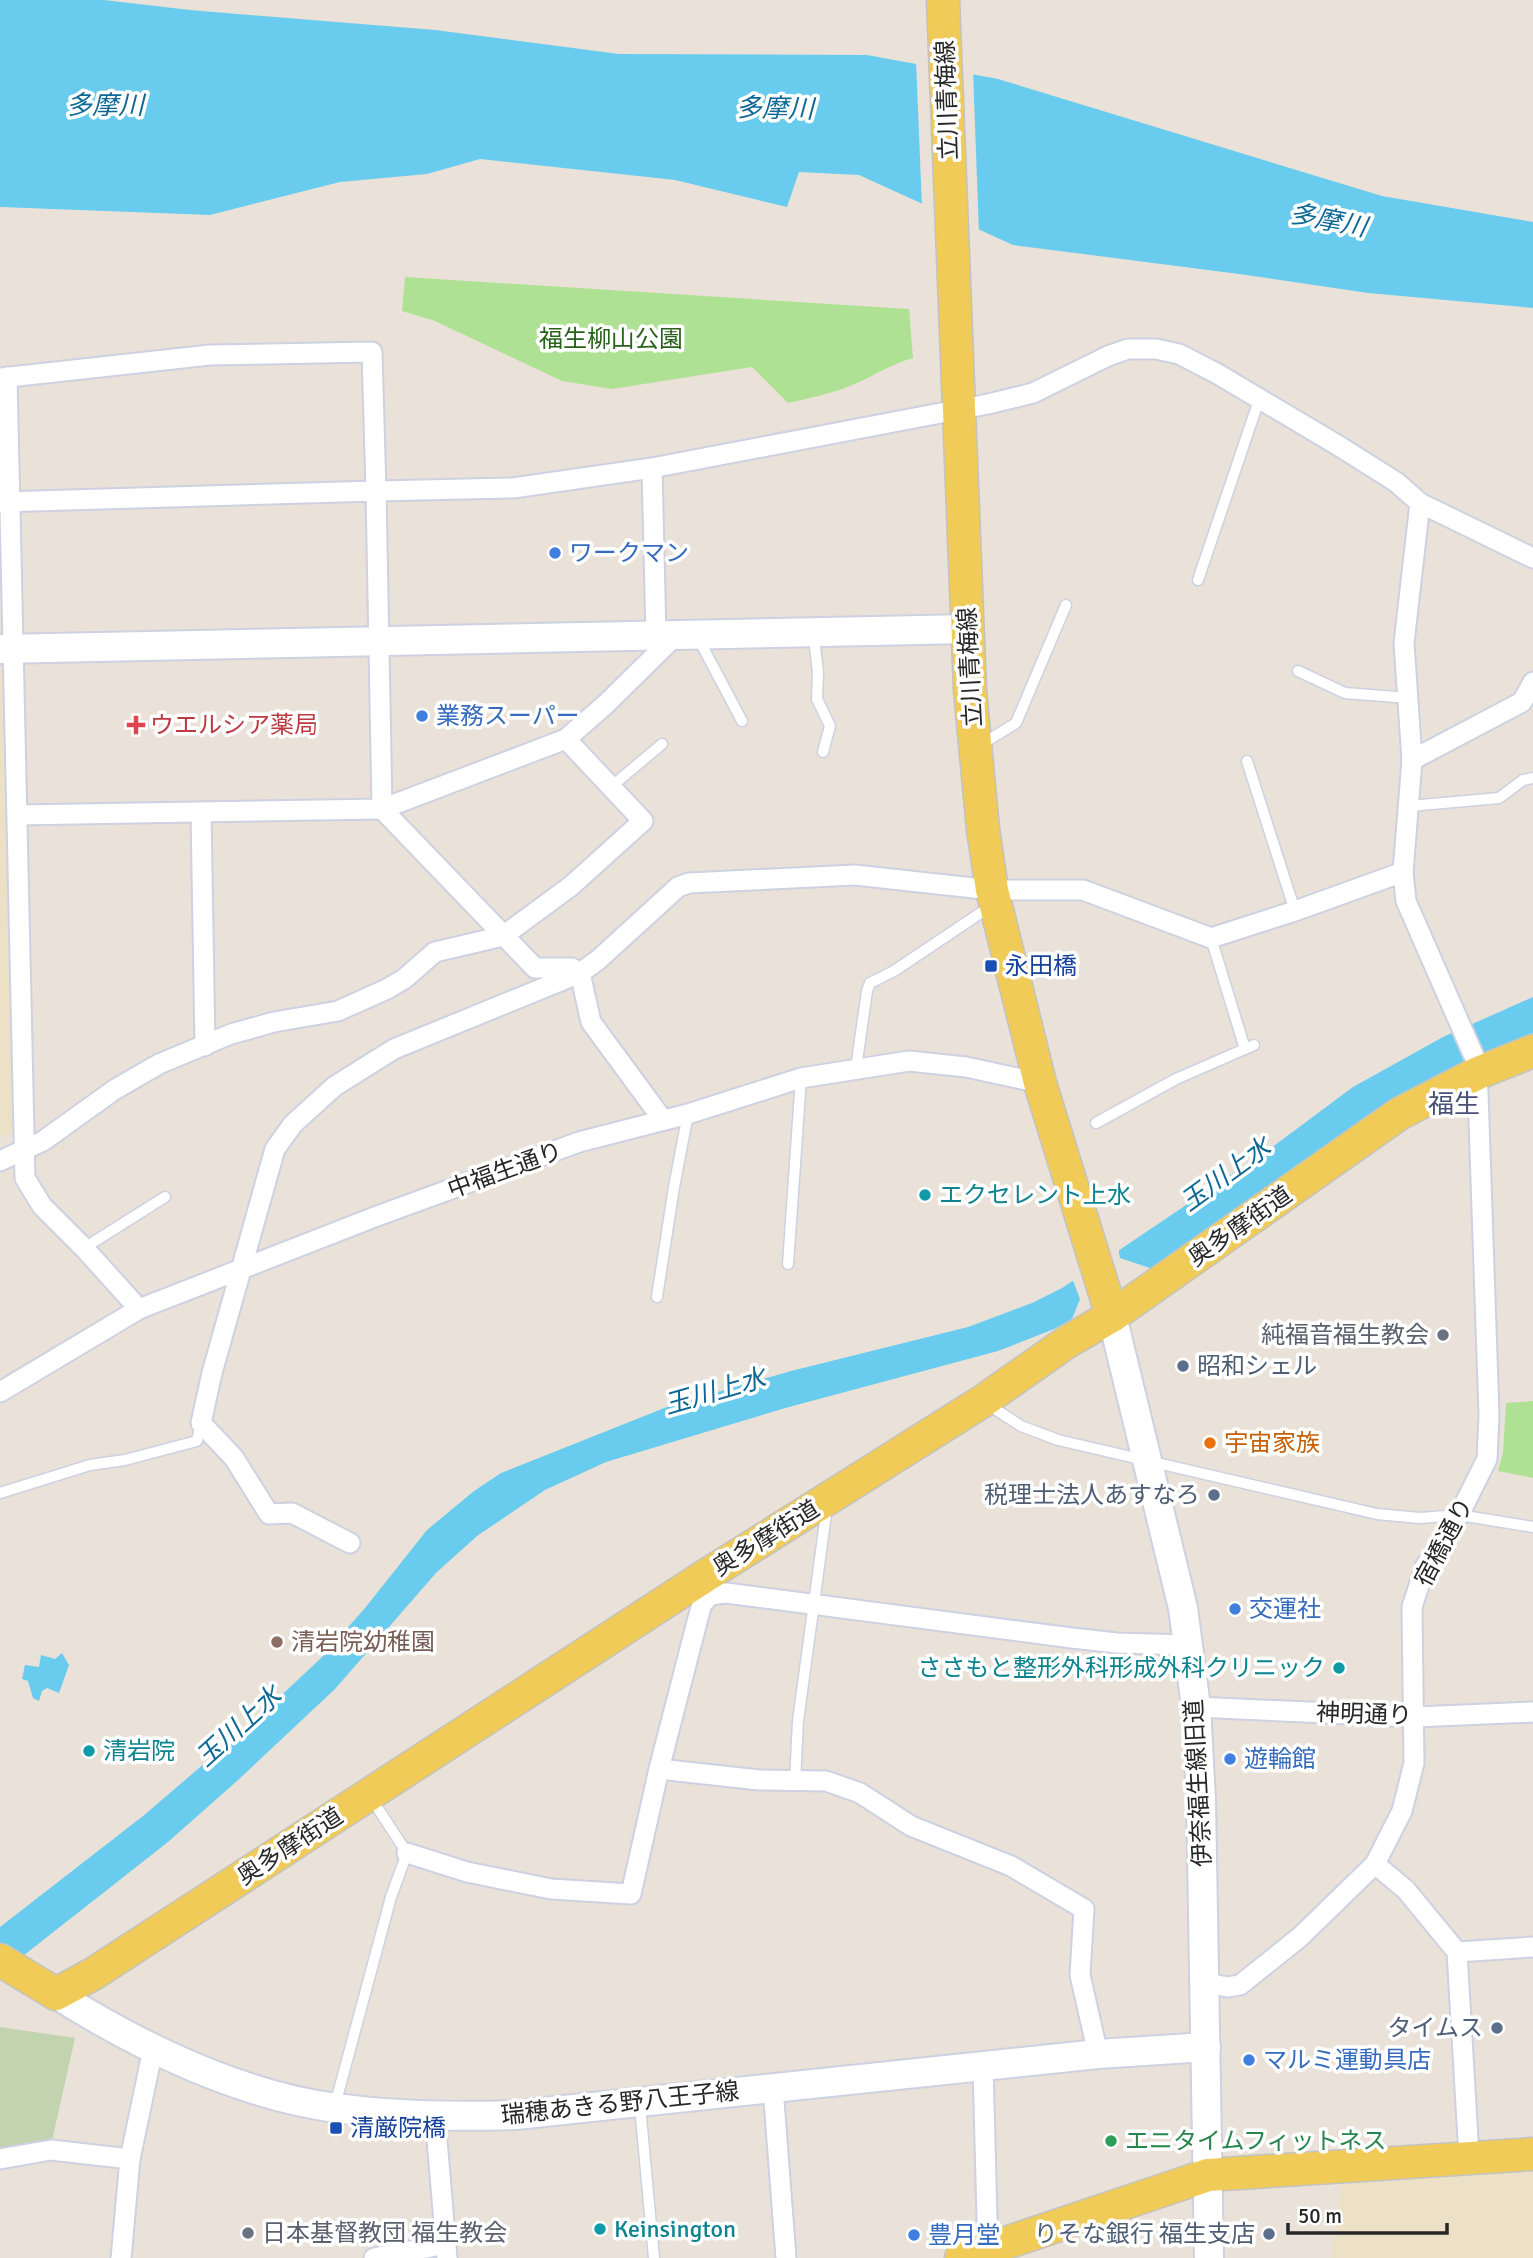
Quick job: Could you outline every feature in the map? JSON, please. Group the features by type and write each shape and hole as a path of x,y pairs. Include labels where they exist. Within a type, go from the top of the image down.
{"main road":[{"name":"立川青梅線","path":"943,0 968,629 975,748 993,897 1041,1083 1110,1312"},
{"name":"奥多摩街道","path":"56,1994 93,1974 369,1795 706,1587 828,1499 983,1401 1399,1114 1478,1068 1533,1051"},
{"path":"9,1965 56,1994"},
{"path":"979,2255 1208,2175 1533,2154"}],"street":[{"path":"6,501 513,488 652,468 959,410 1033,393 1128,349 1156,349 1178,354 1216,373 1396,482 1420,503 1533,558"},
{"path":"139,1309 42,1206 25,1178 17,815 7,648 4,377 209,355 372,352 382,809 535,968 572,968 580,973 591,1022 663,1120"},
{"path":"652,468 676,635"},
{"path":"1420,503 1404,643 1412,760 1403,872 1406,901 1478,1068"},
{"path":"7,648 968,629"},
{"path":"17,815 382,809 566,739 607,704 676,635"},
{"path":"1412,760 1522,702 1533,682"},
{"path":"0,1161 43,1141 114,1090 159,1064 231,1034 274,1022 338,1011 404,979 435,952 503,936 571,886 643,821 566,739"},
{"path":"201,812 205,1046"},
{"path":"350,1543 292,1513 269,1514 234,1458 201,1423 212,1373 275,1149 293,1124 335,1086 394,1049 580,973 598,960 678,887 689,883 855,876 993,897 1083,890 1210,938 1403,872"},
{"name":"中福生通り","path":"0,1392 139,1309 579,1142 688,1114 801,1078 909,1061 966,1067 1041,1083"},
{"name":"宿橋通り","path":"1205,1982 1227,1987 1240,1985 1300,1937 1375,1864 1402,1811 1414,1763 1412,1607 1425,1567 1459,1515 1487,1459 1489,1415 1478,1068"},
{"name":"伊奈福生線旧道","path":"1110,1312 1183,1608 1196,1707 1201,1799 1209,2258"},
{"path":"407,1853 467,1872 551,1889 631,1894 659,1769 706,1587 726,1593 1072,1638 1117,1643 1188,1645"},
{"name":"神明通り","path":"1196,1707 1415,1717 1533,1712"},
{"path":"659,1769 759,1780 826,1781 860,1793 911,1826 1011,1866 1084,1909 1080,1975 1098,2054"},
{"path":"1375,1864 1406,1890 1457,1952 1469,2157"},
{"path":"1457,1952 1533,1947"},
{"name":"瑞穂あきる野八王子線","path":"56,1994 153,2049 216,2076 283,2097 334,2108 435,2116 516,2115 1098,2054 1206,2048"},
{"path":"121,2258 130,2160 153,2049"},
{"path":"979,2255 983,2066"},
{"path":"773,2088 786,2258"},
{"path":"374,2258 446,2251 435,2116"},
{"path":"0,2159 51,2150 130,2160"}],"lane":[{"path":"1198,580 1258,400"},
{"path":"975,748 1016,723 1066,606"},
{"path":"817,633 817,699 830,726 823,752"},
{"path":"676,635 742,721"},
{"path":"1298,671 1345,694 1409,698"},
{"path":"612,786 663,744"},
{"path":"1247,761 1295,911"},
{"path":"1410,806 1499,798 1523,780 1533,778"},
{"path":"856,1068 870,983 894,971 993,897"},
{"path":"1096,1123 1175,1079 1250,1047 1210,938"},
{"path":"788,1264 801,1078"},
{"path":"657,1297 688,1114"},
{"path":"84,1248 165,1197"},
{"path":"983,1401 1021,1426 1058,1440 1147,1462 1377,1514 1420,1518 1459,1515 1533,1527"},
{"path":"0,1493 90,1465 125,1460 197,1441 201,1423"},
{"path":"795,1781 798,1721 828,1499"},
{"path":"334,2108 391,1898 407,1853 369,1795"},
{"path":"640,2102 654,2258"}],"shaded area":[{"path":"6,668 22,1128 0,1138 0,669"},
{"path":"1533,2164 1533,2258 1331,2258 1343,2177"}],"green space":[{"name":"福生柳山公園","path":"405,277 909,309 913,358 844,388 788,403 752,367 612,389 562,381 435,321 402,311"},
{"path":"1533,1401 1533,1478 1498,1471 1503,1453 1506,1403"},
{"path":"0,2027 75,2038 52,2141 0,2151"}],"water":[{"name":"多摩川","path":"0,0 104,0 190,10 435,30 619,54 867,55 998,79 1382,196 1533,222 1533,308 1368,293 1013,245 859,175 799,172 787,207 675,180 480,159 427,174 340,182 210,215 0,207"},
{"path":"1533,997 1533,1033 1486,1055 1098,1304 1054,1329 998,1351 789,1407 606,1462 545,1490 477,1536 436,1573 335,1689 237,1781 168,1842 0,1974 0,1927 143,1816 254,1721 320,1659 427,1530 474,1491 501,1473 672,1405 791,1371 968,1327 1032,1303 1062,1288 1118,1251 1275,1145 1353,1087 1443,1037"},
{"path":"62,1653 69,1665 59,1693 47,1688 42,1691 39,1701 33,1698 28,1681 22,1679 25,1665 39,1667 41,1655 55,1659"}],"pier":[{"path":"916,61 973,71 979,234 922,207"},
{"path":"1118,1247 1120,1258 1156,1270 1070,1324 1080,1299 1072,1278"}],"place":[{"name":"ワークマン","path":"555,553"},
{"name":"業務スーパー","path":"422,716"},
{"name":"ウエルシア薬局","path":"136,725"},
{"name":"永田橋","path":"991,966"},
{"name":"エクセレント上水","path":"925,1195"},
{"name":"純福音福生教会","path":"1443,1335"},
{"name":"昭和シェル","path":"1183,1366"},
{"name":"宇宙家族","path":"1210,1443"},
{"name":"税理士法人あすなろ","path":"1214,1495"},
{"name":"交運社","path":"1235,1609"},
{"name":"清岩院幼稚園","path":"277,1642"},
{"name":"ささもと整形外科形成外科クリニック","path":"1339,1668"},
{"name":"清岩院","path":"89,1751"},
{"name":"遊輪館","path":"1230,1759"},
{"name":"タイムス","path":"1497,2028"},
{"name":"マルミ運動具店","path":"1249,2060"},
{"name":"清厳院橋","path":"336,2128"},
{"name":"エニタイムフィットネス","path":"1111,2141"},
{"name":"Keinsington","path":"600,2229"},
{"name":"日本基督教団 福生教会","path":"248,2233"},
{"name":"りそな銀行 福生支店","path":"1269,2234"},
{"name":"豊月堂","path":"914,2235"}],"district":[{"name":"福生","path":"1454,1105"}],"water label":[{"name":"玉川上水","path":"1226,1175"},
{"name":"玉川上水","path":"715,1392"},
{"name":"玉川上水","path":"239,1727"}]}
